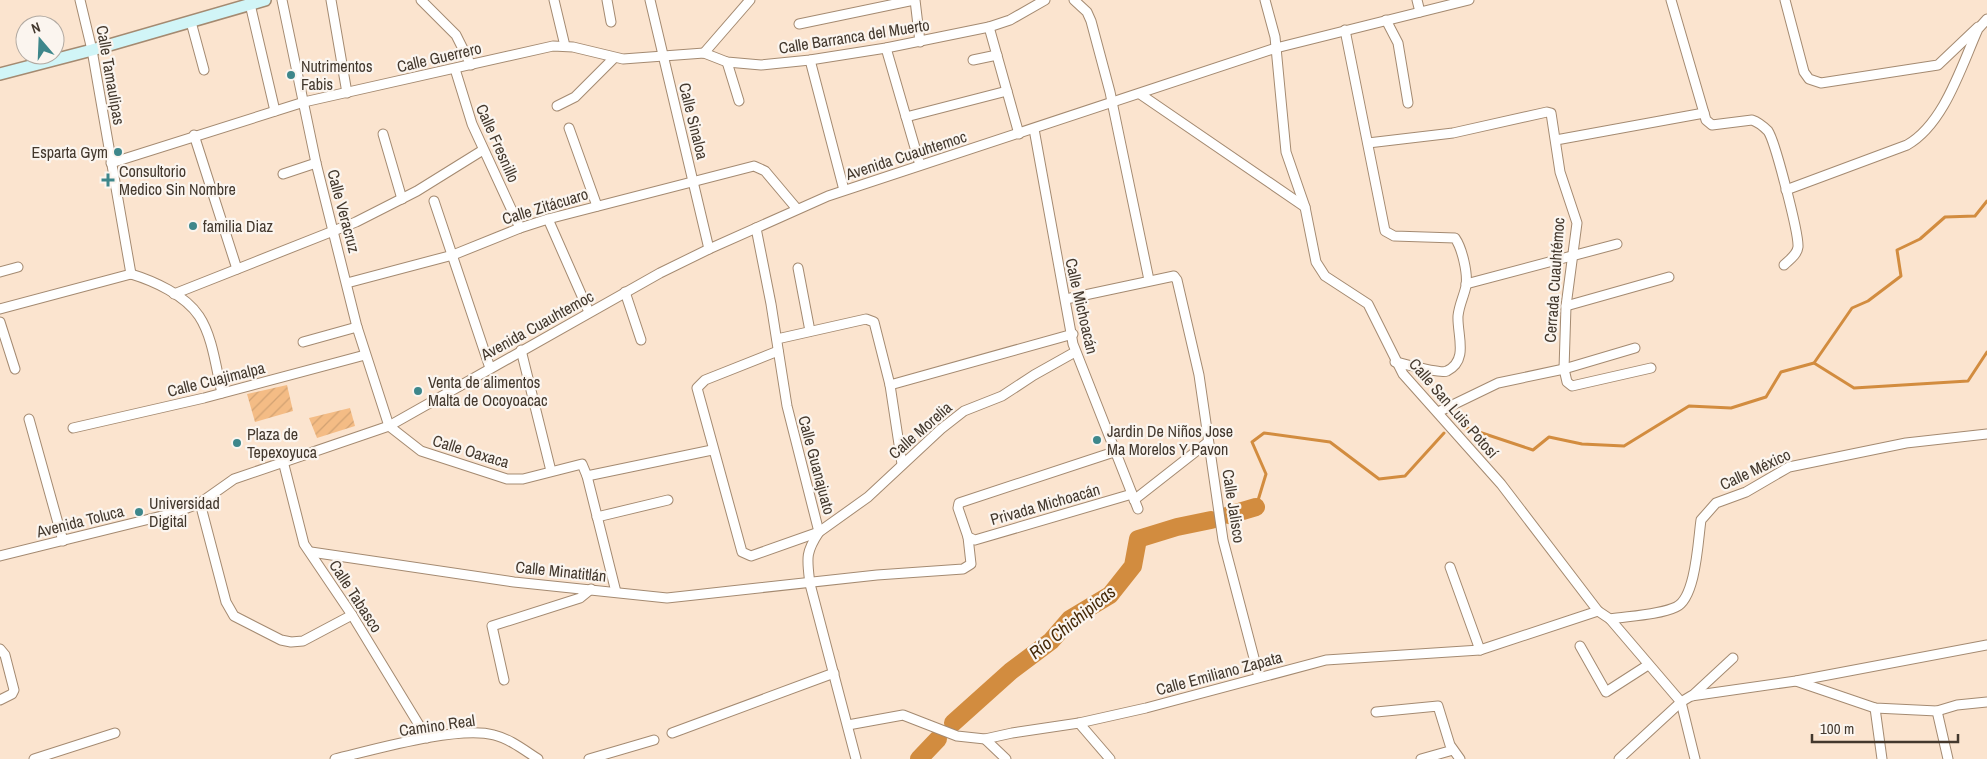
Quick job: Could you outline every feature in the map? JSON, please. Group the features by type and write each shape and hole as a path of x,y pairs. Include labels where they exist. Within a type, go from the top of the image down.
{"main road":[{"path":"0,74 92,50 265,0"}],"street":[{"name":"Calle Tamaulipas","path":"80,0 92,50 131,274"},
{"name":"Calle Veracruz","path":"282,0 316,163 357,327 389,426"},
{"path":"331,0 347,93"},
{"path":"421,0 456,35 471,65"},
{"path":"554,0 565,46"},
{"path":"607,0 611,22"},
{"name":"Calle Sinaloa","path":"650,0 709,248"},
{"path":"704,53 750,0"},
{"path":"799,24 914,0 920,42"},
{"name":"Calle Barranca del Muerto","path":"662,56 704,53 727,62 760,65 810,60 920,42 989,27 1010,20 1045,0"},
{"path":"1074,0 1087,12 1091,21 1112,104 1149,280"},
{"name":"Calle San Luis Potosí","path":"1265,0 1276,48 1286,152 1305,207 1316,262 1320,270 1332,282 1368,304 1395,362 1414,387 1501,484 1598,611 1610,619 1681,702"},
{"path":"1417,0 1420,12"},
{"name":"Avenida Cuauhtemoc","path":"389,426 520,350 709,248 844,190 1112,104 1276,48 1469,0"},
{"path":"1671,0 1706,120 1712,125 1752,120 1768,132 1786,190 1798,246 1796,253 1784,265"},
{"path":"1785,0 1804,72 1810,79 1821,84 1938,65 1944,62 1969,34 1984,22"},
{"path":"250,4 275,111"},
{"path":"1386,20 1398,43 1408,103"},
{"path":"191,22 204,70"},
{"path":"1786,190 1907,145 1923,135 1943,107 1984,22"},
{"path":"989,27 1019,134"},
{"path":"1345,30 1385,231 1394,236 1454,238 1465,271 1466,284 1458,315 1461,354 1456,364 1447,371 1439,373 1419,366 1395,362"},
{"name":"Calle Guerrero","path":"111,162 304,102 544,48 565,46 614,58 662,56"},
{"path":"886,48 920,165"},
{"path":"973,60 997,55"},
{"path":"557,106 575,97 614,58"},
{"path":"810,60 844,190"},
{"path":"727,62 739,101"},
{"name":"Calle Fresnillo","path":"455,69 465,104 483,150 520,228"},
{"path":"906,117 1007,91"},
{"path":"1140,94 1305,207"},
{"name":"Cerrada Cuauhtémoc","path":"1368,143 1454,133 1549,112 1563,181 1576,218 1566,306 1564,368"},
{"path":"1556,140 1704,112"},
{"path":"570,128 597,206"},
{"name":"Calle Michoacán","path":"1034,129 1054,246 1076,352 1135,501"},
{"path":"383,134 402,199"},
{"path":"194,135 237,269"},
{"path":"174,294 333,231 402,199 483,150"},
{"path":"283,174 316,163"},
{"name":"Calle Zitácuaro","path":"347,283 453,255 520,228 548,219 754,166 765,171 797,209"},
{"path":"434,201 490,368"},
{"path":"548,219 589,312"},
{"name":"Calle Guanajuato","path":"756,228 790,421 819,532 809,548 807,557 810,584 856,759"},
{"path":"1466,284 1617,244"},
{"path":"0,272 18,267"},
{"path":"798,268 810,331"},
{"path":"0,308 131,274 147,280 174,294 192,307 203,324 222,393"},
{"name":"Calle Jalisco","path":"1066,300 1149,280 1174,276 1179,284 1199,375 1223,540 1259,677"},
{"path":"1566,306 1669,277"},
{"path":"625,292 641,340"},
{"path":"777,339 866,319 872,320 876,324 890,385 902,464"},
{"path":"0,322 15,370"},
{"path":"304,342 357,327"},
{"path":"890,385 1073,334"},
{"path":"1438,412 1482,388 1635,348"},
{"path":"520,350 551,471"},
{"path":"778,351 699,384 697,388 698,394 712,450 742,552 751,556 819,532"},
{"name":"Calle Morelia","path":"819,532 868,497 902,464 964,411 1002,396 1034,375 1076,352"},
{"name":"Calle Cuajimalpa","path":"73,428 222,393 365,355"},
{"path":"1564,368 1567,382 1572,386 1650,368"},
{"path":"29,419 63,540"},
{"name":"Calle Oaxaca","path":"389,426 421,451 507,479 523,479 578,463 584,466 587,476"},
{"name":"Avenida Toluca","path":"0,556 161,516 200,502 234,479 389,426"},
{"name":"Calle México","path":"1610,619 1669,610 1679,605 1692,583 1701,520 1705,513 1716,503 1746,492 1784,470 1906,443 1987,434"},
{"path":"1135,501 1208,442"},
{"path":"616,592 587,476 712,450"},
{"path":"968,536 958,508 961,502 1117,452"},
{"name":"Calle Tabasco","path":"282,462 304,544 352,615 427,738"},
{"path":"597,517 668,500"},
{"name":"Privada Michoacán","path":"968,536 975,540 1135,501"},
{"path":"200,502 226,602 234,616 282,640 297,642 352,615"},
{"name":"Calle Minatitlán","path":"311,552 514,582 667,598 810,584 877,575 968,568 971,564 968,536"},
{"path":"1450,567 1480,650"},
{"path":"504,680 492,626 580,598 591,589"},
{"name":"Calle Emiliano Zapata","path":"848,726 903,715 957,736 984,739 1079,723 1146,708 1326,660 1480,650 1598,611"},
{"path":"1692,696 1826,676 1987,645"},
{"path":"1580,646 1606,692 1648,665"},
{"path":"0,649 5,655 14,690 12,694 0,700"},
{"path":"1619,759 1681,702 1692,696 1733,658"},
{"path":"672,733 834,673"},
{"path":"1826,676 1826,692"},
{"path":"1796,681 1875,708 1937,711 1957,704 1987,702"},
{"path":"1681,702 1696,759"},
{"path":"1376,712 1434,705 1439,708 1453,750 1460,759"},
{"path":"1875,708 1882,759"},
{"path":"1937,711 1948,759"},
{"path":"1079,723 1110,759"},
{"path":"34,759 115,733"},
{"name":"Camino Real","path":"335,759 427,738 479,733 493,734 507,739 538,759"},
{"path":"984,739 1006,759"},
{"path":"589,759 654,740"},
{"path":"1421,759 1453,750"}],"shaded area":[{"path":"287,385 293,411 255,422 247,394"},
{"path":"350,408 355,426 317,438 309,418"}],"waterway":[{"path":"1464,427 1533,450 1549,437 1582,444 1624,446 1689,406 1731,408 1766,397 1781,372 1814,363 1852,308 1868,301 1901,276 1897,250 1920,239 1945,217 1975,216 1987,201"},
{"path":"1814,363 1854,388 1968,381 1987,352"},
{"path":"1256,507 1266,474 1252,442 1264,433 1330,442 1379,479 1405,476 1444,433"},
{"name":"Río Chichipicas","path":"1229,515 1256,507"},
{"name":"Río Chichipicas","path":"953,723 1011,671 1051,641 1070,619 1110,595 1133,566 1138,539 1177,527 1211,520"},
{"name":"Río Chichipicas","path":"919,759 938,739"}],"place":[{"name":"Nutrimentos Fabis","path":"291,75"},
{"name":"Esparta Gym","path":"118,152"},
{"name":"Consultorio Medico Sin Nombre","path":"108,180"},
{"name":"familia Diaz","path":"193,226"},
{"name":"Venta de alimentos Malta de Ocoyoacac","path":"418,391"},
{"name":"Jardin De Niños Jose Ma Morelos Y Pavon","path":"1097,440"},
{"name":"Plaza de Tepexoyuca","path":"237,443"},
{"name":"Universidad Digital","path":"139,512"}]}
